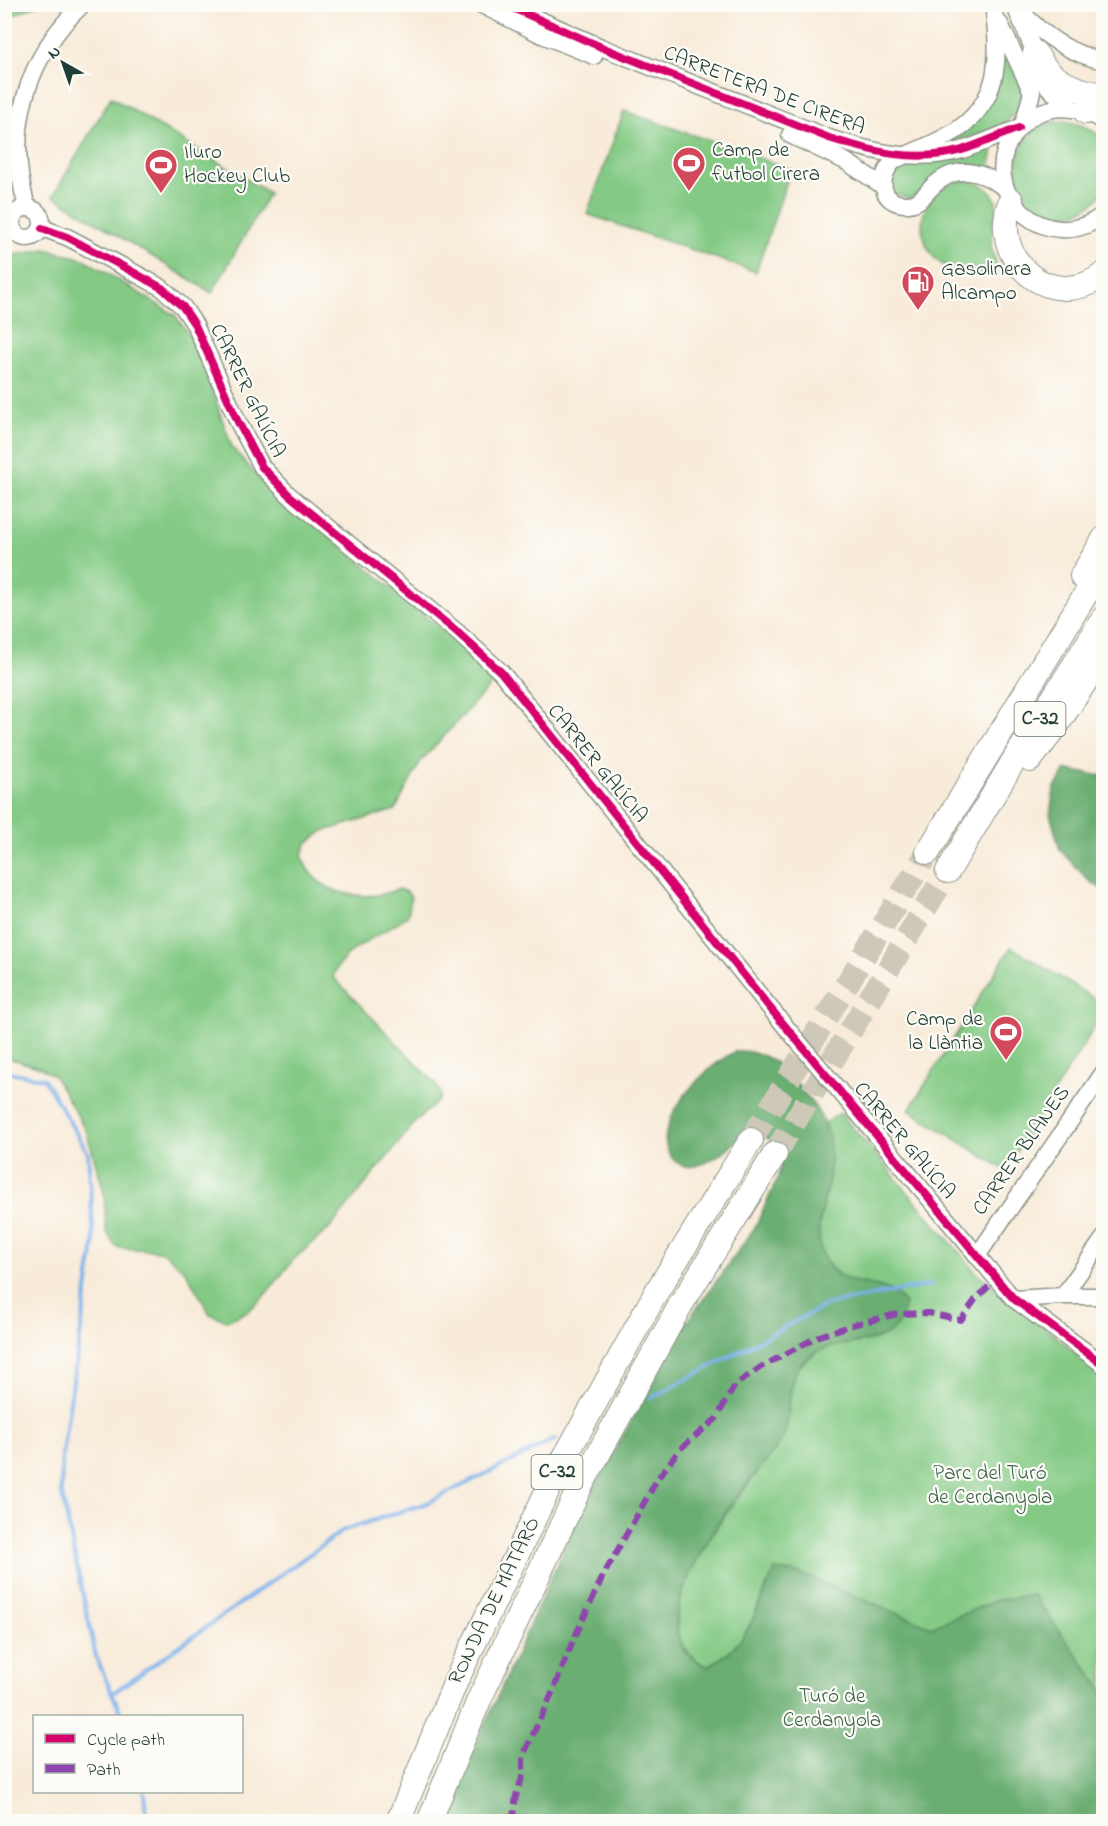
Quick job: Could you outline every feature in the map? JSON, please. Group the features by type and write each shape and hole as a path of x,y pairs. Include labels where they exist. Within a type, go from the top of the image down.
{"highway":[{"path":"1035,53 1046,70 1061,81 1080,90 1104,95"},
{"path":"1009,195 1006,212 1008,238 1013,254 1029,275 1044,284 1059,288 1086,284 1104,274"},
{"path":"980,764 1004,708 1104,539"},
{"name":"C-32","path":"928,852 1104,564"},
{"name":"C-32","path":"948,871 1104,618"},
{"path":"978,821 1023,770 1048,737 1104,653"},
{"name":"RONDA DE MATARÓ","path":"398,1821 456,1681 556,1473 657,1291 751,1140"},
{"name":"RONDA DE MATARÓ","path":"429,1821 479,1700 579,1489 680,1306 775,1154"}],"street":[{"path":"27,207 20,182 17,146 24,102 41,56 54,37 83,4"},
{"name":"CARRETERA DE CIRERA","path":"480,4 540,34 823,149 883,186 884,192 892,200 904,204 917,202 935,184 962,171 975,172 991,177 1030,219 1054,229"},
{"name":"CARRETERA DE CIRERA","path":"504,4 601,47 855,147 903,156 928,156 949,153 1022,125 1042,112 1063,108 1095,115"},
{"path":"1015,4 1035,53 1034,59 1044,83 1050,91 1095,115"},
{"path":"1015,4 1048,36 1080,54 1104,61"},
{"path":"883,186 882,179 889,166 903,156 953,132 976,112 986,99 997,66 998,47 992,8"},
{"path":"992,8 1032,92 1022,125 1007,146 1004,156 1003,167 1009,195"},
{"path":"27,207 40,214 42,220 42,228 30,238 19,236 12,226 13,215 16,211 27,207"},
{"path":"1054,229 1072,229 1104,214"},
{"path":"1054,229 1068,233 1104,225"},
{"name":"CARRER GALÍCIA","path":"42,228 67,237 162,288 183,306 195,325 238,422 262,467 289,495 457,632 501,672 770,1008 1014,1299 1104,1365"},
{"name":"CARRER BLANES","path":"977,1256 1104,1072"},
{"path":"1063,1296 1104,1238"},
{"path":"1014,1299 1104,1296"}],"green space":[{"path":"5,4 37,4 37,5 5,19"},
{"path":"1006,58 1024,90 1022,102 1016,113 996,128 972,137 948,142"},
{"name":"Iluro Hockey Club","path":"111,97 269,193 212,293 53,196"},
{"name":"Camp de futbol Cirera","path":"624,111 791,169 756,272 587,214"},
{"path":"1058,121 1080,125 1099,137 1103,143 1105,171 1103,192 1097,200 1082,210 1060,215 1042,210 1028,199 1019,182 1017,164 1022,146 1035,131"},
{"path":"993,147 990,170 978,165 962,165 910,199 894,194 889,176 901,164"},
{"path":"967,181 987,188 996,203 997,217 993,219 991,247 997,266 984,276 956,270 940,263 924,239 922,225 924,212 930,200 939,190"},
{"path":"45,249 84,259 175,315 195,343 232,447 269,490 337,542 498,677 421,761 395,810 324,831 307,843 302,855 312,875 321,883 342,893 354,895 380,895 399,889 407,892 411,897 408,915 345,957 333,977 436,1084 441,1095 439,1100 417,1120 330,1228 294,1259 262,1299 248,1311 227,1321 210,1314 186,1272 163,1252 120,1248 114,1245 106,1230 104,1192 86,1130 54,1076 41,1068 5,1057 4,257"},
{"path":"1066,770 1103,776 1103,890 1089,881 1060,850 1050,814 1054,789"},
{"name":"Camp de la Llàntia","path":"1011,947 1103,1004 1104,1012 1005,1170 909,1110"},
{"name":"Turó de Cerdanyola","path":"736,1051 761,1055 782,1068 810,1100 824,1122 829,1138 830,1164 820,1221 819,1242 827,1263 842,1277 888,1289 905,1304 898,1323 887,1334 868,1341 834,1346 816,1352 799,1367 792,1382 788,1420 783,1437 718,1524 687,1581 676,1618 677,1634 681,1645 688,1654 707,1666 722,1658 734,1648 750,1626 775,1570 798,1573 931,1627 998,1600 1033,1595 1103,1690 1103,1821 444,1822 464,1771 584,1504 691,1316 754,1229 777,1180 781,1166 772,1141 760,1134 746,1133 721,1154 700,1165 690,1167 681,1165 672,1158 665,1143 670,1121 676,1108 693,1085 725,1057"},
{"name":"Parc del Turó de Cerdanyola","path":"840,1113 976,1272 1103,1375 1103,1690 1033,1596 998,1600 931,1627 798,1573 768,1583 746,1632 721,1659 707,1666 683,1646 677,1620 684,1588 700,1554 722,1520 781,1440 785,1432 795,1372 813,1354 825,1348 880,1337 895,1293 844,1279 831,1268 820,1247 819,1225 830,1165 829,1144 824,1124"}],"waterway":[{"path":"4,1071 44,1079 88,1153 94,1244 62,1454 61,1490 96,1657 122,1715"},
{"path":"651,1398 828,1304 931,1285"},
{"path":"113,1693 344,1530 427,1503 556,1439"},
{"path":"144,1793 147,1822"}],"tunnel":[{"path":"751,1140 928,852"},
{"path":"775,1154 948,871"}],"marked path":[{"path":"512,1822 516,1796 523,1775 523,1756 603,1576 658,1478 680,1449 716,1419 735,1385 761,1367 819,1336 856,1324 897,1314 929,1313 961,1320 975,1300 996,1279"}],"cycle path":[{"path":"504,4 601,47 829,138 862,148 911,156 945,154 969,148 1019,128"},
{"path":"42,228 67,237 162,288 183,307 195,325 238,422 262,467 289,495 457,632 501,672 770,1008 1006,1290 1014,1299 1104,1365"}],"place":[{"name":"Camp de futbol Cirera","path":"689,192"},
{"name":"Iluro Hockey Club","path":"161,194"},
{"name":"Gasolinera Alcampo","path":"918,311"},
{"name":"Camp de la Llàntia","path":"1006,1061"}]}
